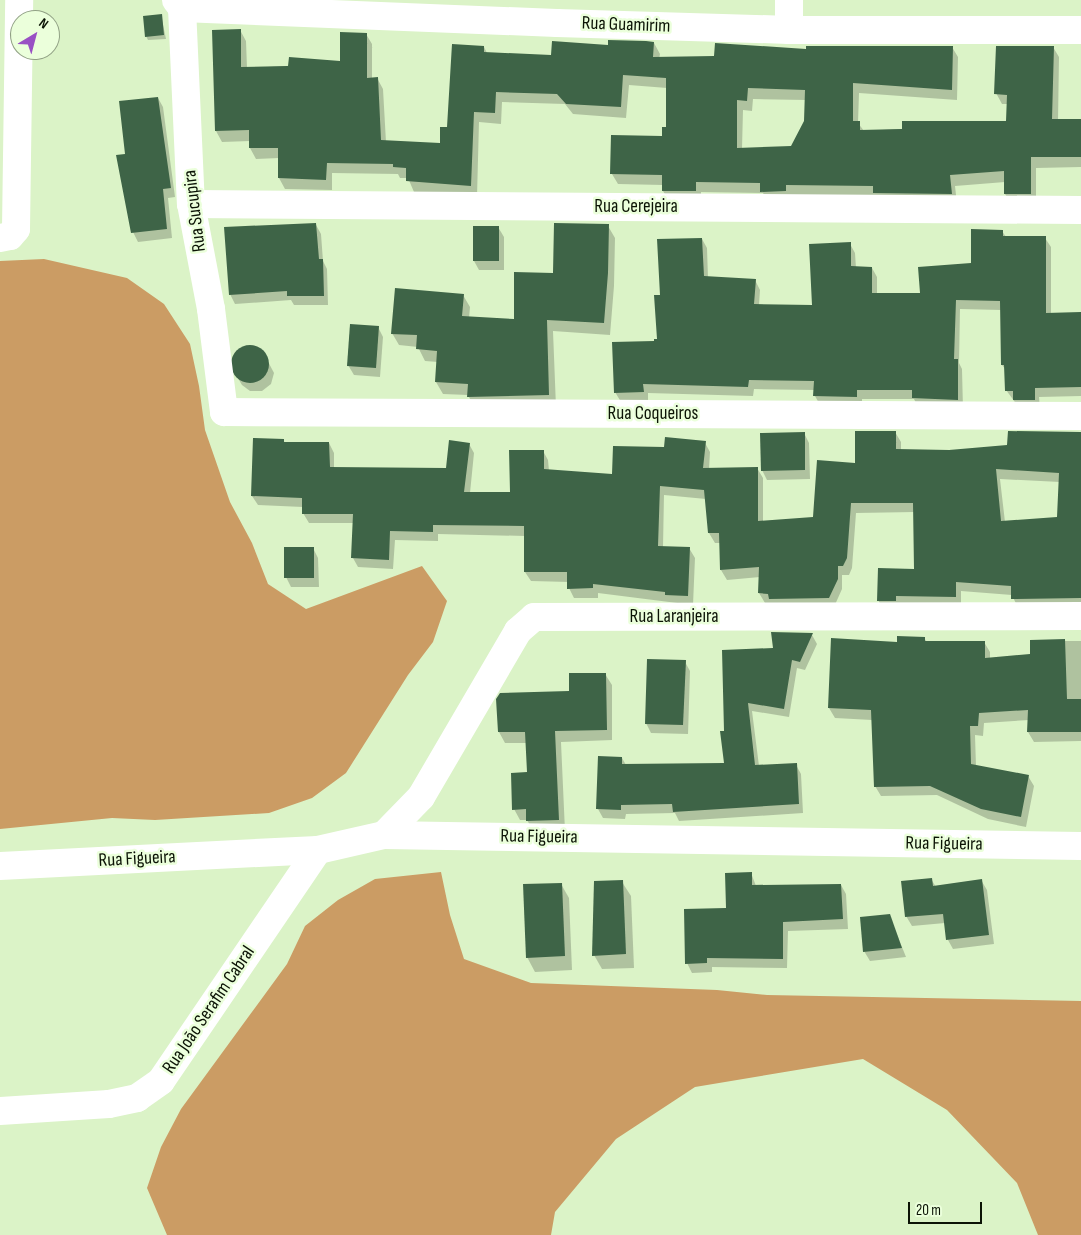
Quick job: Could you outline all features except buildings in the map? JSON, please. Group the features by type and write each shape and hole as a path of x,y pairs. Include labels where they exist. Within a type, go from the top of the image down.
{"street":[{"path":"788,30 789,0"},
{"name":"Rua Guamirim","path":"179,4 558,11 788,30 1081,30"},
{"name":"Rua Sucupira","path":"179,4 191,204 211,309 224,412"},
{"path":"0,238 10,236 16,229 13,60"},
{"name":"Rua Cerejeira","path":"191,204 1081,210"},
{"name":"Rua Coqueiros","path":"224,412 1081,416"},
{"name":"Rua Laranjeira","path":"384,835 421,796 518,631 534,617 1081,616"},
{"name":"Rua Figueira","path":"0,866 318,850 384,835 1081,846"},
{"name":"Rua João Serafim Cabral","path":"0,1111 109,1104 137,1098 161,1081 318,850"}],"shaded area":[{"path":"44,259 127,278 164,304 190,344 199,386 205,430 230,502 252,543 268,584 306,609 422,566 447,601 433,642 408,675 346,773 312,798 269,813 155,820 112,818 0,829 0,261"},
{"path":"441,872 450,915 464,959 531,983 717,990 767,995 1081,1001 1081,1235 1038,1235 1017,1183 947,1110 863,1059 695,1087 616,1139 555,1212 551,1235 167,1235 147,1188 161,1147 181,1109 287,964 305,926 338,900 375,879"}]}
